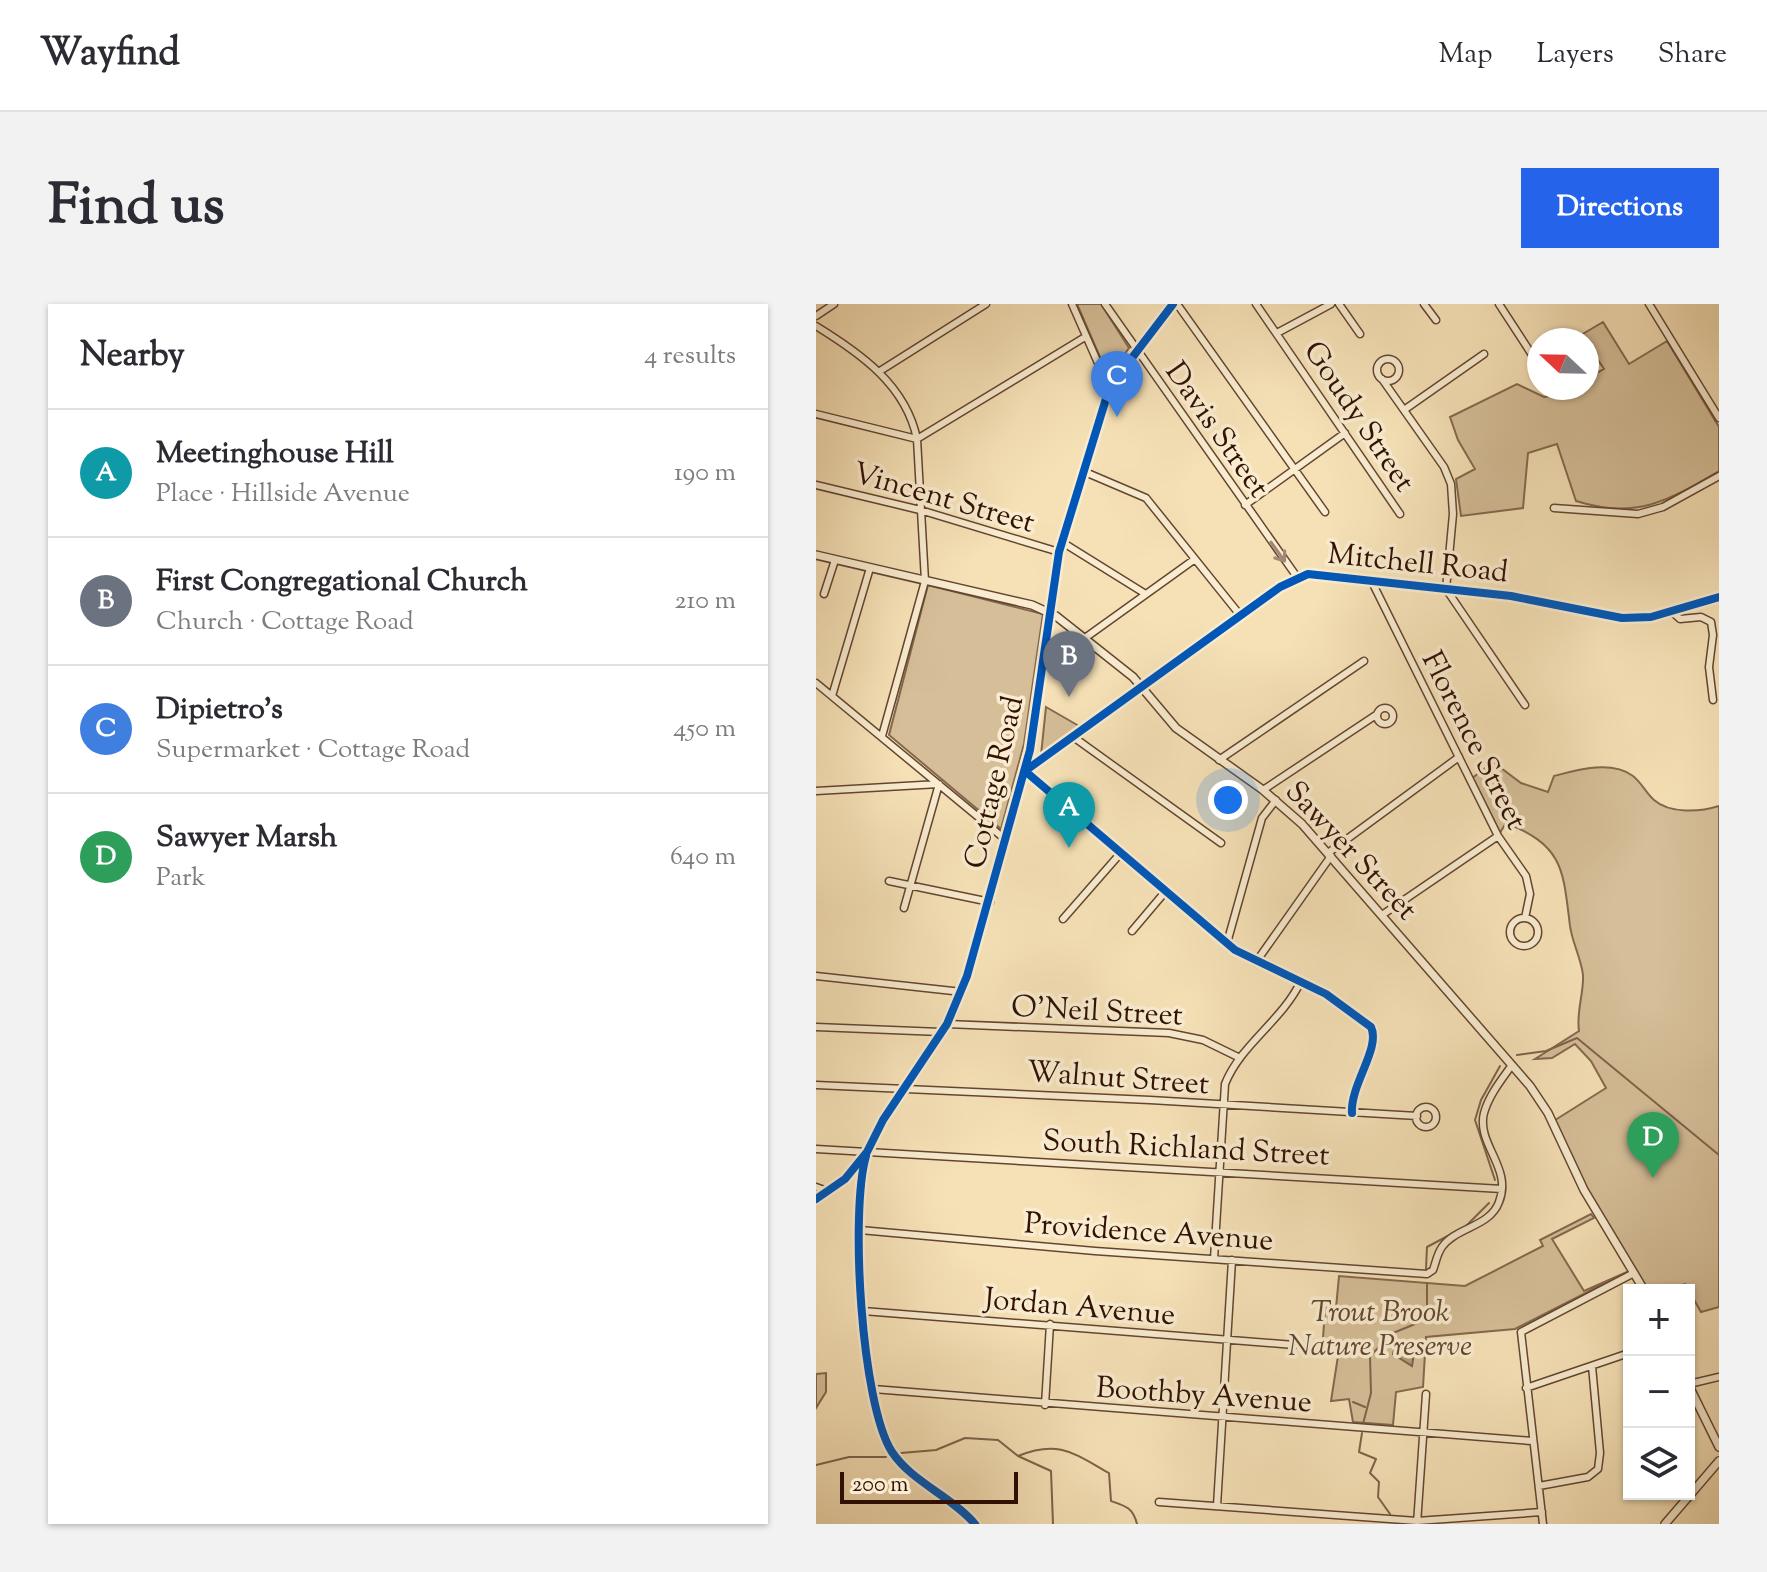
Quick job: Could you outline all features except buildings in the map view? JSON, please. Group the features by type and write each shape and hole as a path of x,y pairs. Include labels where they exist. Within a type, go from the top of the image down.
{"street":[{"path":"816,316 834,304"},
{"path":"880,371 986,304"},
{"path":"1072,304 1109,388"},
{"name":"Davis Street","path":"1105,304 1297,577"},
{"path":"1175,304 1325,512"},
{"name":"Cottage Road","path":"816,1199 845,1179 867,1152 947,1024 962,992 1025,771 1059,552 1109,388 1175,304"},
{"name":"Goudy Street","path":"1256,304 1400,514"},
{"path":"1277,333 1331,304"},
{"path":"1339,304 1360,334"},
{"path":"1424,304 1436,320"},
{"path":"1499,304 1527,347"},
{"path":"1649,304 1719,418"},
{"path":"816,326 880,371 912,419 917,439 925,581 882,736"},
{"path":"816,414 917,439 1085,337"},
{"path":"1404,410 1484,354"},
{"path":"1394,395 1399,368 1388,359 1378,367 1382,379 1444,467 1451,484 1453,514 1446,589 1525,705"},
{"path":"1382,379 1396,378"},
{"path":"1245,505 1345,433"},
{"path":"1085,472 1146,498 1240,615"},
{"path":"1554,508 1638,514 1663,507 1719,476"},
{"name":"Vincent Street","path":"816,485 920,510 1059,552"},
{"path":"1062,542 1144,593"},
{"name":"Sawyer Street","path":"816,555 1049,611 1141,687 1176,728 1276,800 1330,855 1512,1065 1548,1113 1584,1190 1640,1284"},
{"path":"1085,638 1195,559"},
{"path":"824,594 835,560"},
{"path":"832,696 870,568"},
{"name":"Mitchell Road","path":"1025,771 1297,577 1315,574 1525,598 1622,618 1651,617 1719,597"},
{"name":"Florence Street","path":"1372,582 1498,836 1528,882 1525,918"},
{"path":"1670,610 1680,619 1701,617 1711,622 1713,635 1709,667 1713,700"},
{"path":"1219,760 1364,661"},
{"path":"816,683 1006,840"},
{"path":"1263,790 1376,715"},
{"path":"1072,736 1221,843"},
{"path":"1256,962 1330,855 1372,817 1459,757"},
{"path":"1025,771 1119,855 1227,943 1256,962 1326,994 1371,1027 1374,1034 1354,1088 1352,1113"},
{"path":"816,791 939,784"},
{"path":"904,908 939,784"},
{"path":"1227,943 1262,818 1276,800"},
{"path":"1382,915 1498,836"},
{"path":"1063,919 1119,855"},
{"path":"889,881 990,902"},
{"path":"1132,931 1165,892"},
{"path":"1525,918 1534,921 1538,934 1534,942 1525,946 1513,941 1510,931 1514,922 1525,918"},
{"path":"816,976 962,992"},
{"path":"1214,1259 1225,1084 1240,1058 1287,1005 1301,981"},
{"name":"O'Neil Street","path":"947,1024 1169,1033 1203,1040 1240,1058"},
{"path":"816,1027 941,1032"},
{"path":"1502,1189 1502,1171 1485,1133 1483,1117 1495,1090 1512,1065"},
{"name":"Walnut Street","path":"816,1085 905,1087 1417,1116"},
{"name":"South Richland Street","path":"816,1149 1502,1189"},
{"path":"867,1152 861,1183 863,1311 873,1389 883,1435 893,1454 975,1524"},
{"path":"816,1187 827,1191"},
{"name":"Providence Avenue","path":"860,1230 1406,1274 1433,1270 1441,1248 1495,1210 1502,1189"},
{"path":"1217,1506 1232,1260"},
{"path":"1543,1524 1520,1343 1524,1328 1634,1273"},
{"name":"Jordan Avenue","path":"863,1311 1294,1345"},
{"path":"1045,1405 1050,1324"},
{"path":"1526,1388 1623,1355"},
{"path":"1539,1486 1588,1477 1598,1469 1600,1453 1592,1366"},
{"path":"1695,1383 1719,1377"},
{"name":"Boothby Avenue","path":"873,1389 1424,1435 1532,1441"},
{"path":"1417,1523 1426,1394"},
{"path":"1695,1397 1719,1447"},
{"path":"1665,1524 1719,1461"},
{"path":"1159,1502 1417,1523 1542,1512"}],"green space":[{"path":"1077,304 1101,304 1129,348 1113,370 1107,370 1103,364"},
{"path":"1603,322 1629,364 1667,341 1719,427 1719,471 1684,491 1651,504 1616,509 1597,506 1576,501 1557,444 1528,453 1523,508 1461,516 1456,479 1475,469 1458,440 1450,417 1517,384 1527,389 1527,400 1599,400 1599,372 1604,369 1599,362 1599,328 1593,328"},
{"path":"928,585 1043,614 1024,744 1001,829 889,735"},
{"path":"1046,707 1079,726 1041,755"},
{"path":"1493,762 1521,783 1548,792 1554,776 1583,769 1615,768 1633,776 1654,800 1668,808 1703,810 1719,806 1719,1307 1701,1312 1695,1302 1695,1284 1640,1284 1596,1212 1552,1122 1606,1088 1591,1061 1575,1044 1552,1058 1535,1059 1579,1031 1583,975 1571,932 1562,875 1550,851 1525,832 1506,823 1498,836 1471,779"},
{"name":"Trout Brook Nature Preserve","path":"1591,1214 1594,1218 1552,1239 1584,1291 1627,1272 1515,1329 1426,1337 1423,1387 1396,1392 1393,1425 1353,1422 1349,1399 1331,1401 1338,1356 1322,1354 1325,1308 1336,1308 1339,1276 1465,1286 1543,1246 1540,1240"},
{"path":"826,1373 826,1392 816,1408 816,1374"}],"shaded area":[{"path":"1405,1342 1415,1347 1412,1366 1393,1354 1395,1346"}],"waterway":[{"path":"1517,1055 1546,1051 1577,1038 1719,1155"},
{"path":"1495,1180 1475,1120 1481,1100 1500,1066"},
{"path":"1465,1227 1489,1203"},
{"path":"1426,1269 1427,1247 1459,1230"},
{"path":"1363,1424 1371,1393 1370,1356 1393,1333 1420,1322 1427,1306 1427,1283"},
{"path":"1363,1345 1372,1350"},
{"path":"1353,1402 1365,1407"},
{"path":"1362,1433 1359,1452 1376,1459 1370,1473 1379,1482 1378,1497 1390,1514"},
{"path":"901,1453 936,1450 965,1438 998,1440 1018,1456 1051,1471 1053,1524"},
{"path":"1018,1456 1056,1449 1109,1473 1111,1501 1128,1508 1137,1524"},
{"path":"816,1465 849,1457 886,1457"}],"cycle path":[{"path":"816,1199 845,1179 867,1152 883,1120 947,1024 967,976 1030,750 1059,552 1109,388 1173,304"},
{"path":"1352,1113 1372,1045 1371,1027 1326,994 1235,950 1025,771 1280,587 1308,574 1511,596 1622,618 1651,617 1719,597"},
{"path":"866,1156 859,1219 861,1307 866,1352 881,1428 900,1463 975,1524"}],"place":[{"name":"Dipietro's","path":"1117,417"},
{"name":"First Congregational Church","path":"1069,697"},
{"name":"Meetinghouse Hill","path":"1069,848"},
{"name":"Sawyer Marsh","path":"1653,1178"}]}
